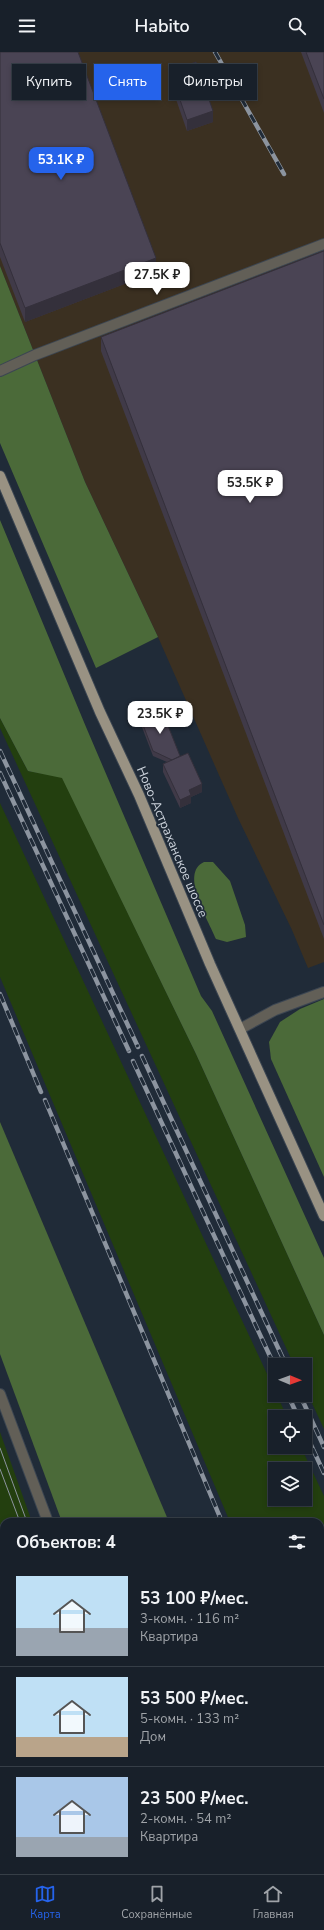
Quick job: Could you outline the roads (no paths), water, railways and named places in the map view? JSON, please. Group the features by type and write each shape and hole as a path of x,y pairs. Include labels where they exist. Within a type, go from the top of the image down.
{"main road":[{"name":"Ново-Астраханское шоссе","path":"0,476 100,712 139,795 210,964 324,1216"}],"street":[{"path":"0,372 35,356 324,244"},
{"path":"240,1029 275,1010 324,992"},
{"path":"0,1394 46,1518"}],"tram line":[{"path":"0,1448 26,1518"},
{"path":"0,1469 18,1518"}],"railway":[{"path":"215,52 284,174"},
{"path":"0,751 138,1047"},
{"path":"0,773 129,1051"},
{"path":"0,994 41,1092"},
{"path":"142,1056 283,1358"},
{"path":"133,1061 271,1358"},
{"path":"45,1100 220,1518"},
{"path":"291,1402 295,1410"},
{"path":"303,1402 324,1447"},
{"path":"312,1447 324,1473"}]}
